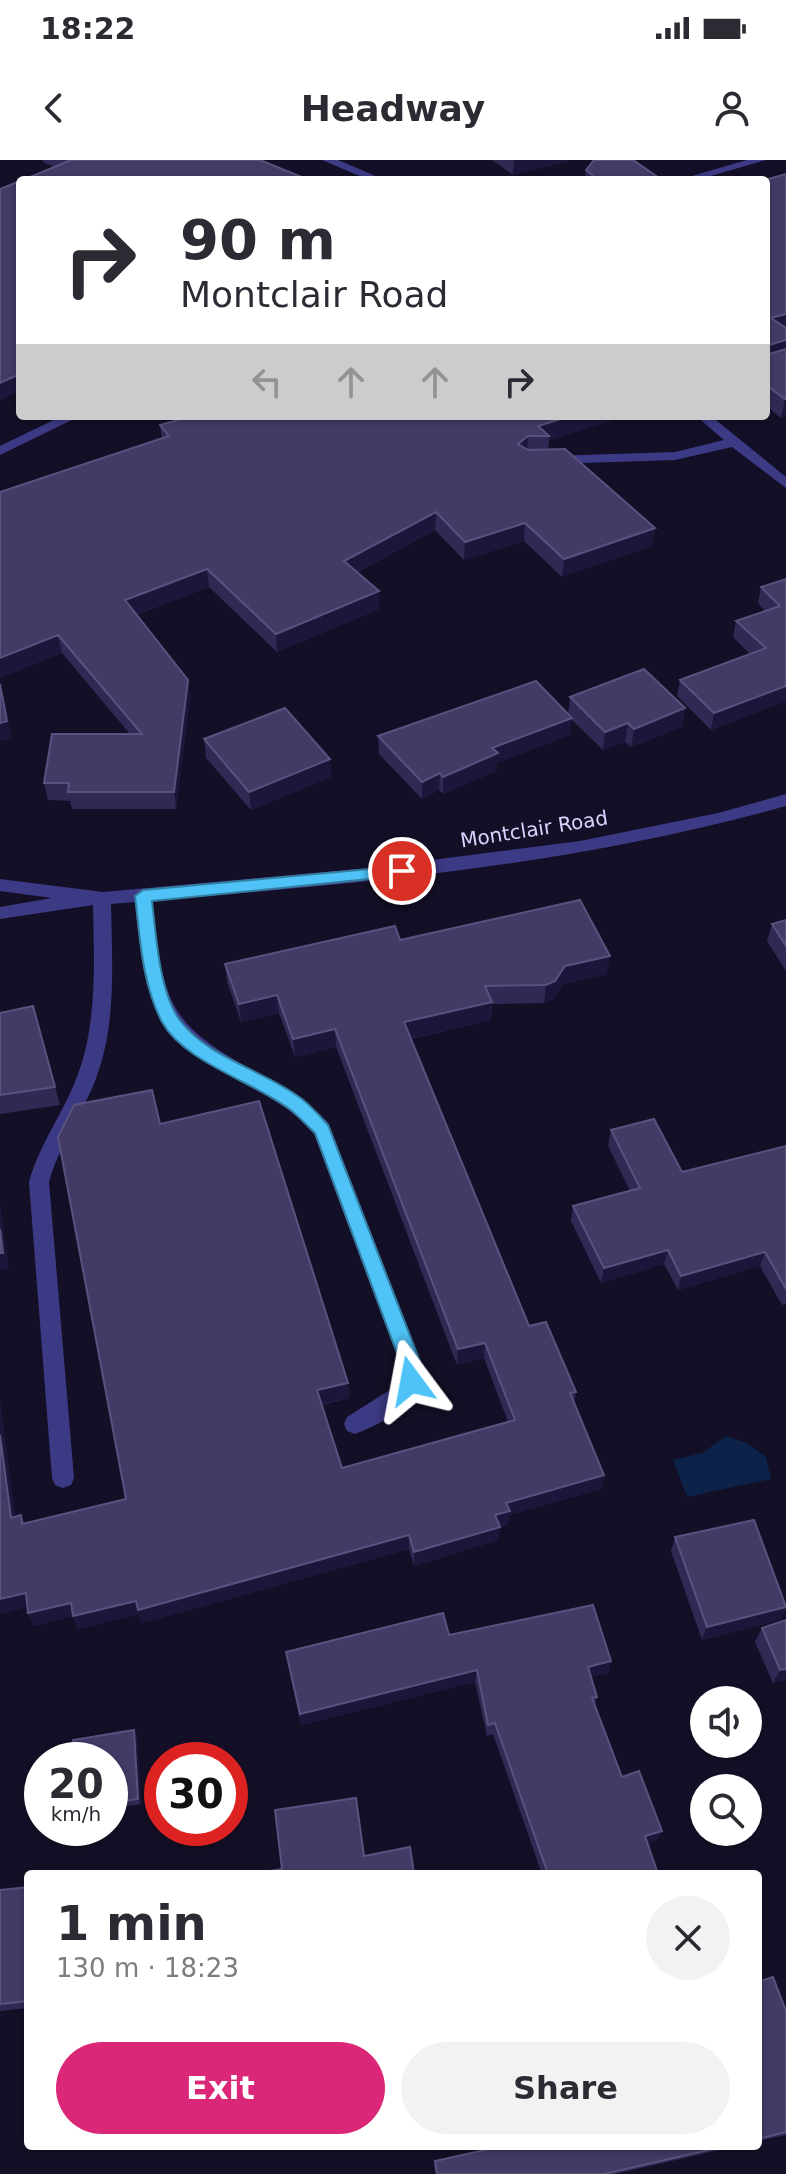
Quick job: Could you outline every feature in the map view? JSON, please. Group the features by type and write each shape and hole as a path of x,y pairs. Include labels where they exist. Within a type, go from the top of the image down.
{"street":[{"path":"328,160 369,176"},
{"path":"699,176 760,160"},
{"path":"0,451 65,420"},
{"path":"708,420 786,484"},
{"path":"539,460 675,456 735,442"},
{"name":"Montclair Road","path":"0,913 102,898 402,871 549,851 786,800"},
{"path":"0,885 102,898 101,1021 85,1082 45,1157 39,1182 63,1478"},
{"path":"143,896 151,963 170,1020 185,1037 295,1103 322,1130 411,1364 411,1381 406,1392 355,1424"}],"water":[{"path":"726,1436 747,1443 766,1457 771,1479 687,1497 673,1460 702,1453"}],"building":[{"path":"260,160 299,176 33,176 69,161"},
{"path":"594,160 633,160 656,176 594,176 586,170"},
{"path":"786,174 786,314 771,318 786,328 786,340 770,345 770,179"},
{"path":"16,183 16,376 0,383 0,189"},
{"path":"786,349 786,399 770,388 770,354"},
{"path":"178,420 558,420 538,426 549,436 528,436 518,444 528,450 565,449 655,528 564,559 525,523 465,542 436,512 344,561 379,591 276,634 207,569 125,600 188,680 174,792 68,792 69,783 44,783 52,734 142,734 58,635 0,658 0,492 169,436 160,425"},
{"path":"786,579 786,686 714,713 680,680 766,648 736,621 780,606 761,587"},
{"path":"644,669 685,708 634,729 628,723 605,732 570,697"},
{"path":"536,681 572,718 492,748 498,753 443,777 440,773 422,782 378,736"},
{"path":"0,684 7,721 0,723"},
{"path":"285,708 330,759 249,792 204,739"},
{"path":"580,900 610,956 565,966 555,981 546,985 485,986 492,1002 404,1022 529,1326 546,1322 576,1392 570,1393 604,1475 506,1503 510,1511 495,1515 500,1527 414,1552 409,1535 138,1610 136,1601 73,1616 71,1603 28,1613 26,1593 0,1599 0,1435 11,1518 21,1515 22,1524 126,1499 58,1137 74,1105 152,1090 160,1124 259,1101 348,1383 317,1390 342,1468 515,1420 485,1343 458,1349 335,1029 293,1039 277,995 239,1004 225,964 395,926 400,940"},
{"path":"786,920 786,946 772,924"},
{"path":"33,1006 55,1087 0,1095 0,1013"},
{"path":"654,1119 682,1172 786,1146 786,1289 765,1252 681,1276 668,1250 604,1268 573,1206 640,1188 611,1130"},
{"path":"754,1520 786,1607 707,1627 675,1537"},
{"path":"593,1605 611,1661 588,1667 597,1697 592,1698 622,1777 639,1771 662,1831 645,1836 657,1870 547,1870 495,1723 488,1725 477,1670 300,1714 286,1652 443,1613 449,1635"},
{"path":"786,1620 786,1669 780,1670 762,1628"},
{"path":"134,1730 138,1799 128,1800 128,1742 73,1740"},
{"path":"356,1798 364,1856 410,1847 413,1870 276,1870 282,1869 275,1810"},
{"path":"24,1887 24,2001 0,2004 0,1890"},
{"path":"773,1977 786,2011 786,2132 762,2138 762,1981"},
{"path":"485,2150 709,2150 604,2174 437,2174 435,2161"}],"route":[{"path":"402,871 143,896 151,963 170,1020 185,1037 295,1103 312,1116 322,1130 411,1364 411,1381"}]}
